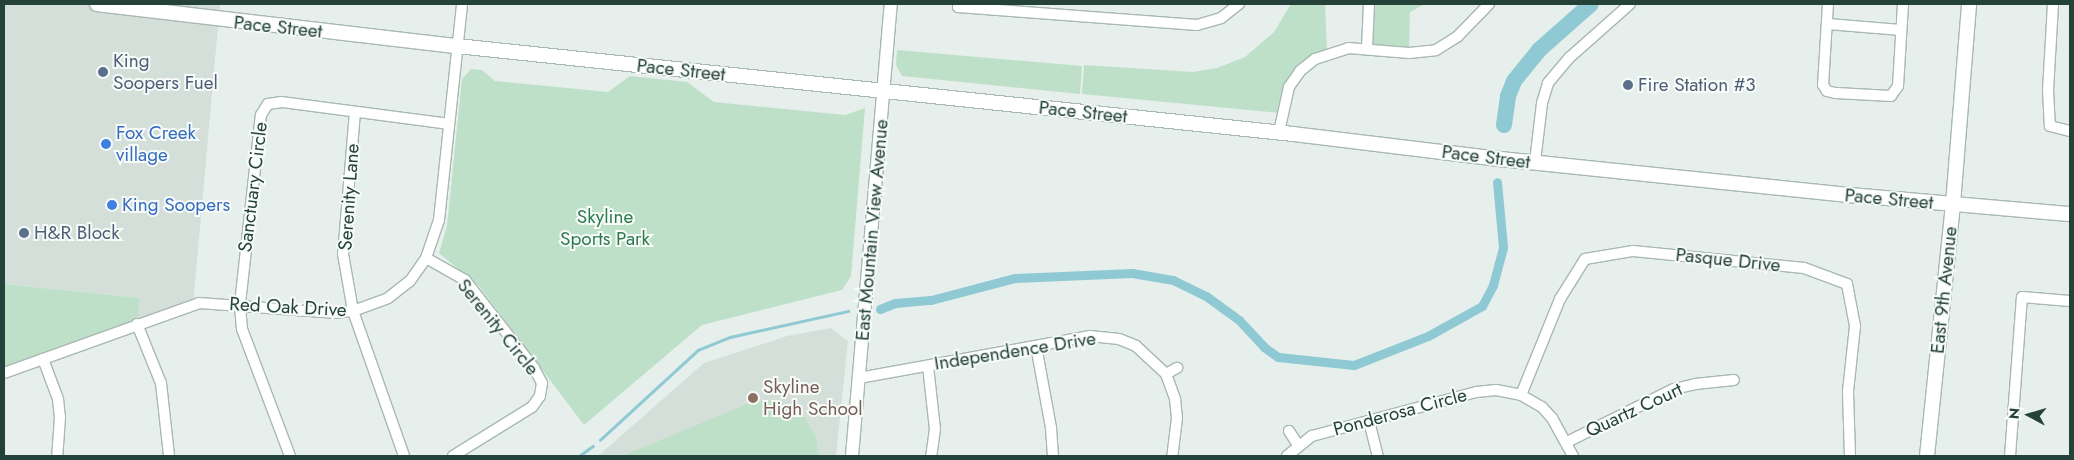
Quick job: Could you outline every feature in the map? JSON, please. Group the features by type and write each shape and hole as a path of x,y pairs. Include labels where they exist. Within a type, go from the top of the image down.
{"main road":[{"name":"Pace Street","path":"97,4 457,46 1279,132 1535,162 2070,214"},
{"name":"East 9th Avenue","path":"1927,456 1953,204 1969,4"}],"street":[{"name":"Red Oak Drive","path":"4,373 199,303 240,304 334,314 353,311 388,298 410,281 426,258 439,220 462,4"},
{"name":"East Mountain View Avenue","path":"852,456 885,91 891,4"},
{"path":"958,4 958,7 1197,25 1221,18 1240,4"},
{"path":"1367,49 1369,4"},
{"path":"1279,132 1284,99 1300,71 1314,59 1332,51 1367,49 1409,53 1436,50 1457,37 1488,4"},
{"path":"1535,162 1542,103 1548,83 1569,58 1630,4"},
{"path":"1828,4 1824,85 1827,91 1836,93 1895,94 1903,4"},
{"path":"2053,4 2048,90 2050,126 2070,131"},
{"path":"1828,24 1901,30"},
{"name":"Sanctuary Circle","path":"290,456 242,329 240,304 261,115 268,104 282,102 449,124"},
{"name":"Serenity Lane","path":"353,311 343,254 355,112"},
{"name":"Pasque Drive","path":"1522,395 1560,299 1584,259 1633,251 1804,268 1847,284 1855,326 1848,392 1850,456"},
{"name":"Serenity Circle","path":"426,258 465,280 534,368 542,383 540,396 532,407 454,456"},
{"path":"2010,456 2022,297 2070,302"},
{"path":"353,311 404,456"},
{"path":"137,324 161,383 169,456"},
{"name":"Independence Drive","path":"859,378 1090,336 1118,339 1136,346 1166,374 1175,399 1177,418 1172,456"},
{"path":"1036,346 1051,428 1053,456"},
{"path":"43,359 58,399 60,417 57,456"},
{"path":"928,366 934,421 931,456"},
{"path":"1166,374 1176,368"},
{"name":"Quartz Court","path":"1566,442 1674,389 1695,384 1734,380"},
{"name":"Ponderosa Circle","path":"1287,456 1298,445 1312,436 1476,392 1496,390 1522,395"},
{"path":"1522,395 1542,407 1566,442 1573,456"},
{"path":"1369,421 1378,456"},
{"path":"1289,432 1298,445"}],"shaded area":[{"name":"Fox Creek village","path":"4,4 220,4 193,305 137,324 140,298 4,284"},
{"name":"Skyline High School","path":"831,328 848,341 836,456 598,456 704,363 787,336"}],"green space":[{"path":"1291,4 1325,4 1327,53 1300,71 1281,113 1082,94 1084,65 1193,72 1217,68 1245,57 1274,32"},
{"path":"1369,4 1425,4 1410,12 1409,53 1367,49"},
{"path":"897,50 1082,66 1080,94 902,76 896,65"},
{"name":"Skyline Sports Park","path":"471,69 482,70 495,81 608,92 630,76 687,82 714,102 845,115 865,108 851,276 842,290 702,325 584,425 479,286 439,253 447,226 462,79"},
{"path":"4,284 140,298 137,324 4,373"},
{"path":"767,400 789,406 804,417 816,436 819,456 622,456 752,402"}],"waterway":[{"path":"1504,125 1508,96 1514,81 1539,50 1591,4"},
{"path":"880,309 895,303 931,300 1015,278 1132,273 1173,280 1206,296 1239,320 1264,347 1278,357 1354,365 1428,336 1482,306 1493,285 1503,247 1497,182"},
{"path":"600,440 698,350 730,337 848,311"},
{"path":"579,456 593,446"}],"place":[{"name":"King Soopers Fuel","path":"103,72"},
{"name":"Fire Station #3","path":"1628,85"},
{"name":"Fox Creek village","path":"106,144"},
{"name":"King Soopers","path":"112,205"},
{"name":"H&R Block","path":"24,233"},
{"name":"Skyline High School","path":"753,398"}]}
